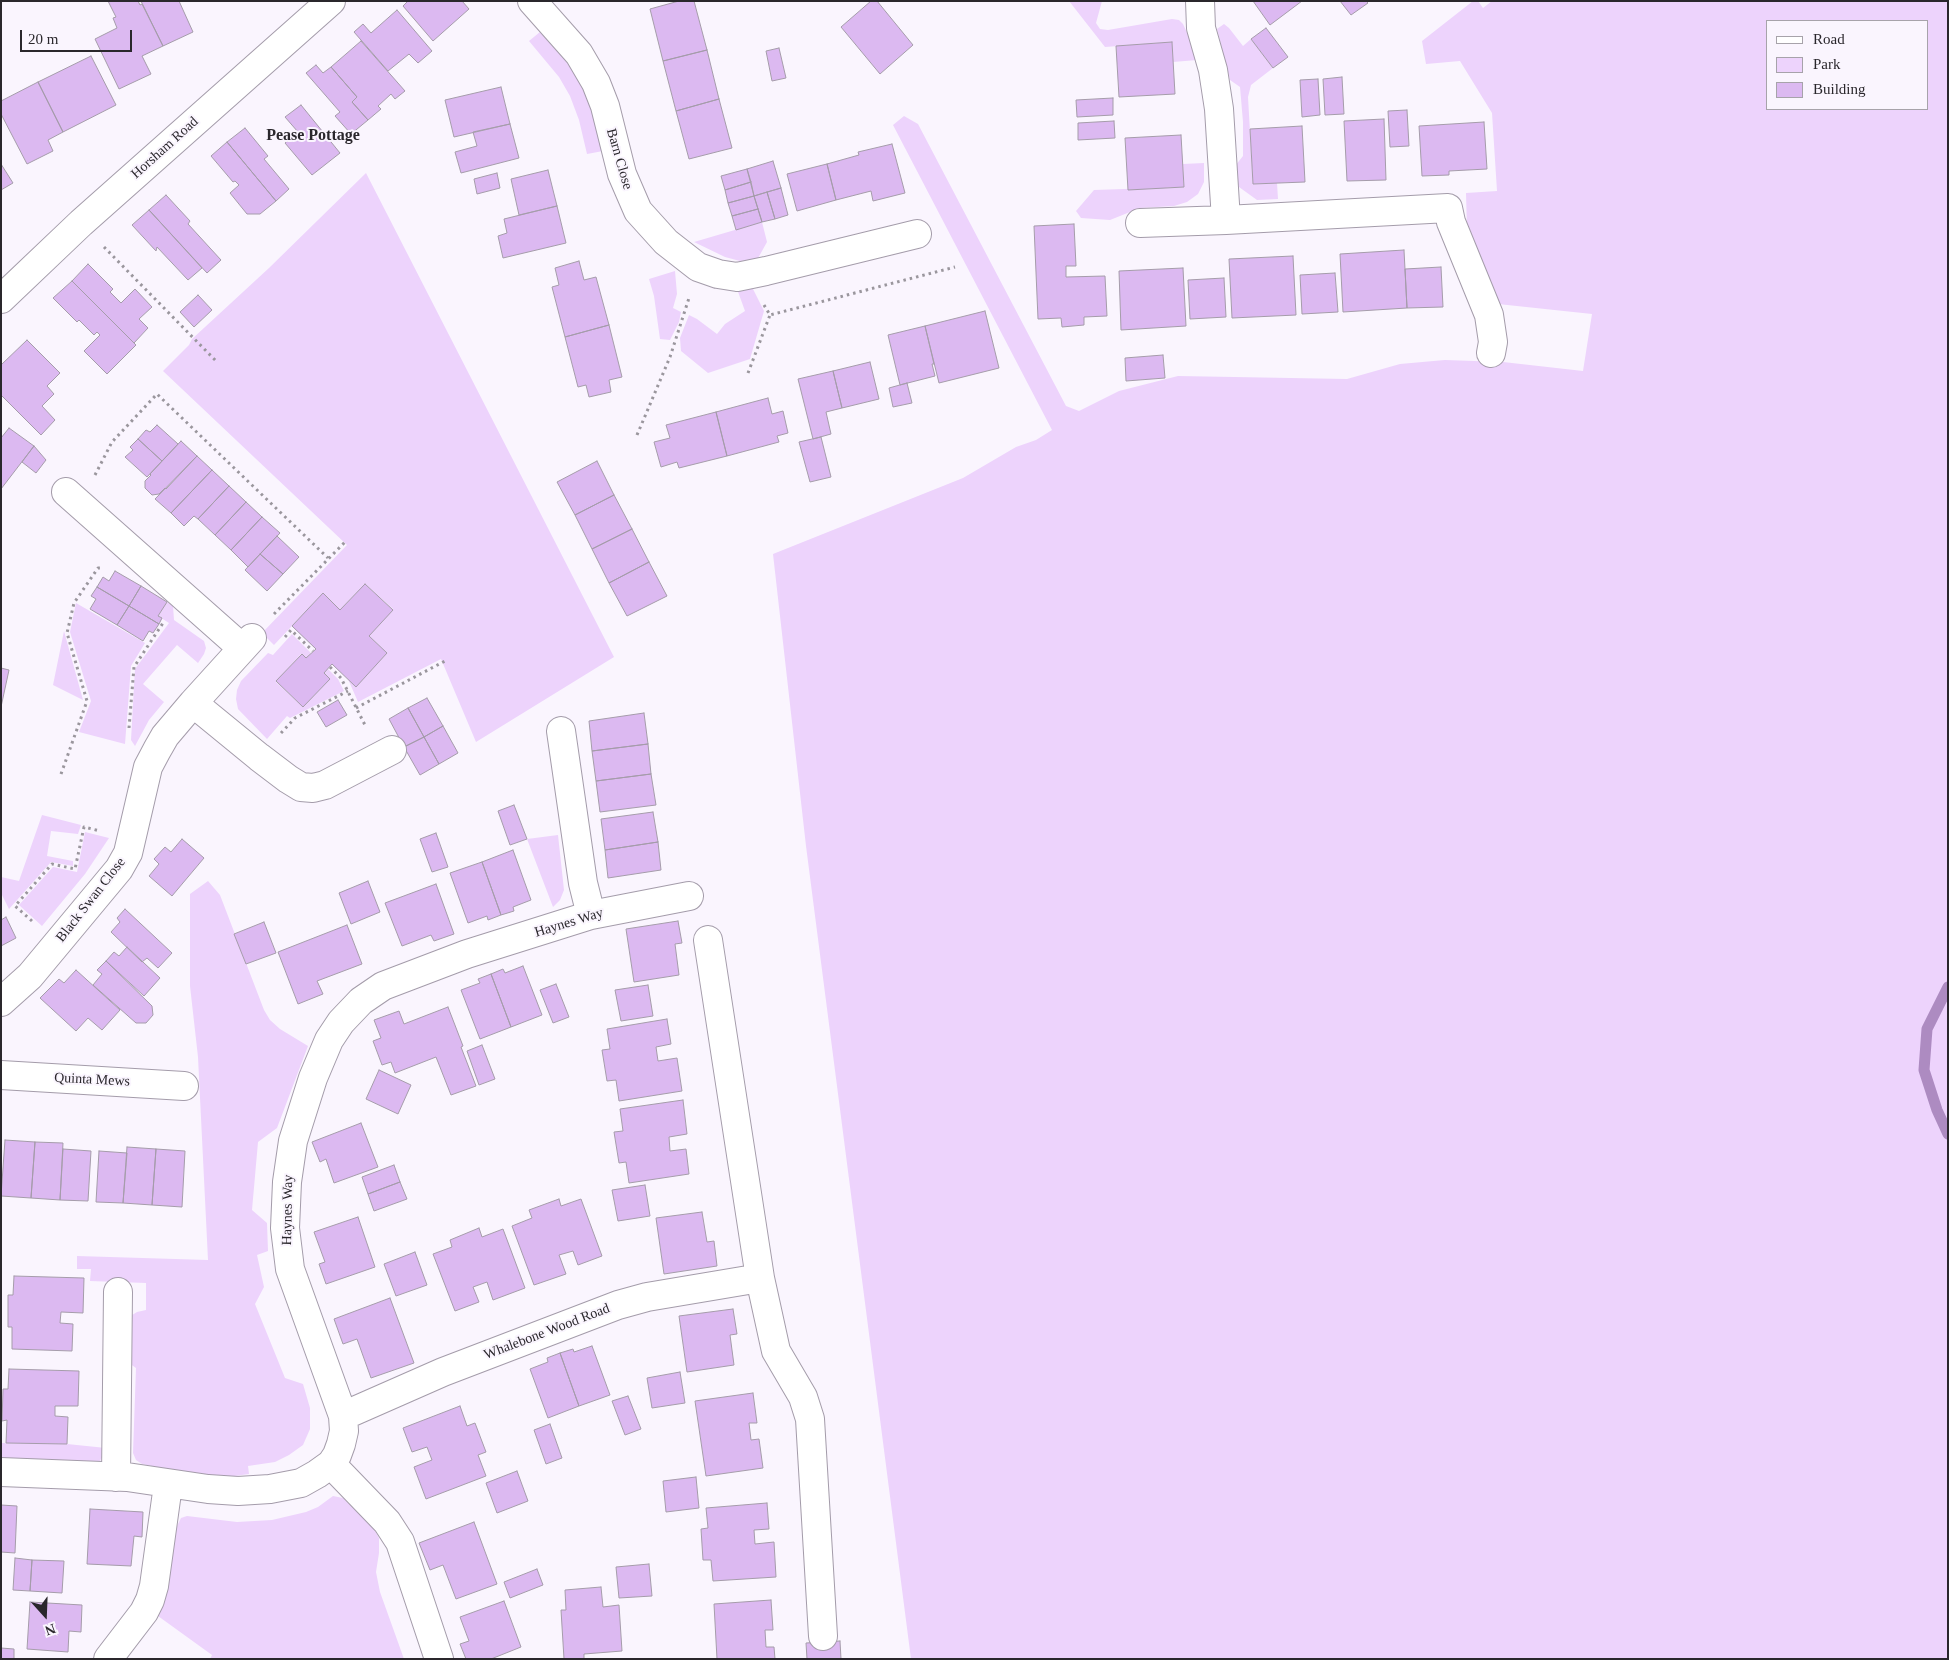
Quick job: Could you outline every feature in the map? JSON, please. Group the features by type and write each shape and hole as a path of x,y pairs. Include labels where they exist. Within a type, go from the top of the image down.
{"street":[{"name":"Horsham Road","path":"1,299 80,223 331,1"},
{"name":"Barn Close","path":"532,1 579,54 596,83 605,106 622,174 638,211 666,242 698,267 718,274 737,277 917,234"},
{"path":"1200,1 1201,28 1213,70 1219,109 1226,220"},
{"path":"1140,223 1448,208 1451,222 1489,315 1493,342 1491,353"},
{"path":"72,498 124,544 247,643"},
{"name":"Black Swan Close","path":"1,1002 30,976 120,869 134,834 148,767 165,736 247,643"},
{"path":"193,703 249,750 301,787 313,788 325,785 387,753"},
{"path":"561,731 583,883 591,915"},
{"name":"Haynes Way","path":"331,1464 341,1444 344,1431 343,1416 290,1269 285,1228 287,1182 293,1140 313,1078 329,1040 341,1022 360,1001 384,986 467,954 591,915 689,896"},
{"path":"708,940 760,1278 776,1351 803,1397 810,1419 822,1636"},
{"name":"Quinta Mews","path":"1,1075 184,1086"},
{"name":"Whalebone Wood Road","path":"343,1416 443,1372 618,1305 647,1297 760,1278"},
{"path":"116,1477 118,1292"},
{"path":"1,1472 116,1477 218,1490 270,1489 301,1483 331,1464 387,1522 400,1542 439,1659"},
{"path":"108,1659 144,1612 150,1600 154,1586 168,1485"}],"path":[{"path":"80,223 217,362"},
{"path":"637,435 670,357 698,267"},
{"path":"770,316 955,267"},
{"path":"748,373 770,316 757,291 754,274"},
{"path":"72,498 112,442 157,394 328,558"},
{"path":"247,643 345,542"},
{"path":"61,774 87,701 67,633 74,603 98,568 106,570 124,544"},
{"path":"128,733 134,667 164,623"},
{"path":"356,708 445,661"},
{"path":"330,666 341,678 356,708 387,753"},
{"path":"249,750 295,718 348,691"},
{"path":"58,944 15,906 52,864 75,869 84,827 102,832"}],"green space":[{"path":"1069,1 1102,1 1096,23 1100,29 1108,30 1172,19 1179,20 1191,41 1197,60 1173,62 1172,42 1105,47"},
{"path":"1473,1 1478,1 1483,8 1492,1 1948,1 1948,1659 911,1659 806,846 773,554 963,478 1016,447 1036,440 1052,430 893,125 904,116 918,124 1066,406 1079,411 1119,391 1178,376 1347,379 1400,364 1445,360 1503,362 1583,371 1592,314 1498,304 1467,230 1466,193 1497,191 1492,113 1460,61 1426,64 1422,41"},
{"path":"1224,24 1243,46 1251,39 1273,68 1251,85 1248,97 1253,184 1277,183 1278,199 1257,200 1239,187 1235,177 1235,166 1243,156 1243,122 1240,87 1230,80 1217,29"},
{"path":"540,32 570,66 580,81 596,120 603,151 587,154 579,120 570,96 559,77 529,41"},
{"path":"1204,163 1204,182 1198,194 1187,202 1174,206 1140,208 1110,220 1081,218 1076,211 1094,190 1184,187 1183,164"},
{"path":"366,173 614,657 476,742 441,659 358,702 348,679 356,686 387,653 369,636 393,609 365,584 340,610 323,593 274,645 262,633 347,545 163,371 189,345 192,339 269,268"},
{"path":"762,222 767,242 757,260 740,261 725,257 694,242"},
{"path":"675,271 677,294 673,308 681,312 679,322 670,340 660,339 654,296 649,279"},
{"path":"752,287 764,311 750,359 708,373 681,351 680,338 689,315 717,334 725,324 745,311 737,289"},
{"path":"167,602 173,606 174,620 204,641 206,648 198,663 177,645 143,684 164,702 149,720 135,746 131,740 135,669 169,623 158,616"},
{"path":"76,603 145,643 131,666 125,744 79,732 91,701 70,632"},
{"path":"64,631 83,700 53,685"},
{"path":"292,634 311,653 306,658 301,654 276,682 303,707 330,679 324,673 328,669 338,679 344,691 290,718 287,716 267,739 238,709 237,690 241,681 268,653 273,655"},
{"path":"42,815 81,825 78,834 51,831 47,856 73,861 73,866 51,862 9,909 1,893 1,877 19,881"},
{"path":"85,832 109,838 85,874 42,926 19,905 53,867 77,872"},
{"path":"558,835 564,890 560,900 553,907 527,839"},
{"path":"208,881 220,895 264,1010 270,1020 280,1029 308,1046 277,1128 258,1142 252,1210 267,1223 268,1251 257,1255 264,1287 255,1304 285,1378 303,1384 310,1408 310,1429 303,1445 289,1455 275,1462 248,1466 249,1474 228,1477 196,1475 142,1464 136,1460 133,1453 136,1368 129,1363 129,1317 137,1312 146,1310 146,1283 90,1281 91,1269 77,1269 77,1256 208,1260 198,1057 190,986 190,894"},
{"path":"1,1443 67,1444 106,1448 106,1452 99,1462 1,1459"},
{"path":"333,1496 343,1498 374,1529 379,1538 376,1572 380,1592 404,1659 210,1659 212,1655 158,1616 177,1526 181,1518 187,1516 237,1522 272,1520 306,1512 318,1507"}],"building":[{"path":"108,1 138,1 140,5 142,4 163,46 142,56 151,74 119,89 95,39 117,28 113,18 116,17"},
{"path":"141,1 179,1 193,32 163,46"},
{"path":"408,1 462,1 469,9 433,41 403,6"},
{"path":"679,1 694,1 707,50 663,61 650,9"},
{"path":"871,1 877,1 913,45 880,74 841,27"},
{"path":"1253,1 1302,1 1270,25"},
{"path":"1340,1 1366,1 1368,3 1351,15"},
{"path":"397,10 432,51 418,63 409,54 388,71 354,32 363,24 371,33"},
{"path":"1266,28 1288,57 1273,68 1251,39"},
{"path":"361,41 405,91 395,99 391,94 378,106 381,109 368,120 352,102 357,97 331,67"},
{"path":"1172,42 1175,94 1119,97 1116,46"},
{"path":"779,48 786,78 772,81 766,51"},
{"path":"707,50 719,99 676,111 663,61"},
{"path":"91,56 116,105 63,132 38,82"},
{"path":"316,65 323,73 331,67 357,97 352,102 368,120 351,134 335,116 340,112 306,73"},
{"path":"1342,77 1344,114 1325,115 1323,79"},
{"path":"1318,79 1320,115 1302,117 1300,80"},
{"path":"38,82 63,132 48,140 53,151 27,164 1,114 1,101"},
{"path":"501,87 510,124 454,137 445,100"},
{"path":"1113,98 1113,115 1077,117 1076,100"},
{"path":"719,99 732,148 689,159 676,111"},
{"path":"301,105 340,153 312,175 285,143 298,132 285,117"},
{"path":"1407,110 1409,146 1390,147 1388,111"},
{"path":"1384,119 1386,180 1347,181 1344,121"},
{"path":"1114,121 1115,138 1078,140 1078,123"},
{"path":"1484,122 1487,169 1449,171 1449,175 1422,176 1419,126"},
{"path":"510,124 519,158 461,173 455,152 477,146 473,132"},
{"path":"1302,126 1305,182 1253,184 1250,129"},
{"path":"245,128 268,156 264,159 289,189 276,201 227,142"},
{"path":"1181,135 1184,187 1128,190 1125,138"},
{"path":"227,142 276,201 260,214 247,214 230,193 239,185 235,181 233,182 211,156"},
{"path":"892,144 905,193 873,201 871,191 836,200 827,164 859,155 858,152"},
{"path":"773,161 781,188 754,196 747,169"},
{"path":"1,164 13,183 1,190"},
{"path":"827,164 836,200 797,211 787,174"},
{"path":"747,169 751,182 725,190 721,176"},
{"path":"548,170 557,206 519,215 511,179"},
{"path":"497,173 500,188 477,194 474,179"},
{"path":"751,182 754,196 728,203 725,190"},
{"path":"781,188 788,215 775,219 767,192"},
{"path":"767,192 775,219 762,222 754,196"},
{"path":"166,195 190,221 188,224 221,260 207,273 149,210"},
{"path":"754,196 758,209 732,216 728,203"},
{"path":"557,206 566,243 503,258 498,236 507,233 504,219"},
{"path":"758,209 762,222 736,230 732,216"},
{"path":"149,210 202,268 188,280 157,247 156,251 132,225"},
{"path":"1074,224 1076,266 1066,266 1066,277 1105,276 1107,316 1084,317 1084,325 1062,327 1061,318 1038,319 1034,226"},
{"path":"1404,250 1407,308 1343,312 1340,254"},
{"path":"1293,256 1296,315 1232,318 1229,259"},
{"path":"579,261 584,280 596,277 609,325 565,337 552,287 559,285 555,268"},
{"path":"88,264 113,289 110,292 121,303 135,289 152,307 139,319 148,328 134,343 72,281"},
{"path":"1441,267 1443,307 1407,308 1405,269"},
{"path":"1183,268 1186,326 1121,330 1119,271"},
{"path":"1335,273 1338,312 1302,314 1300,275"},
{"path":"1224,278 1226,317 1190,319 1188,280"},
{"path":"72,281 136,345 107,374 84,351 100,335 97,332 94,335 79,320 77,322 53,298"},
{"path":"198,295 212,310 194,327 180,312"},
{"path":"985,311 999,368 939,383 925,326"},
{"path":"609,325 622,377 609,380 611,392 589,397 586,385 578,387 565,337"},
{"path":"925,326 935,376 900,385 888,335"},
{"path":"27,340 60,373 47,386 54,394 42,406 55,420 41,435 1,395 1,365"},
{"path":"1163,355 1165,378 1126,381 1125,358"},
{"path":"870,362 879,399 842,408 833,371"},
{"path":"833,371 842,408 826,412 831,434 813,439 798,379"},
{"path":"907,383 912,403 893,407 889,388"},
{"path":"768,398 772,414 783,411 788,433 777,436 779,442 727,456 716,412"},
{"path":"716,412 727,456 679,468 677,462 661,467 654,442 670,438 666,425"},
{"path":"157,425 178,444 162,461 138,439 146,430 150,432"},
{"path":"9,428 34,446 1,489 1,438"},
{"path":"821,437 831,477 810,482 799,442"},
{"path":"138,439 162,461 147,477 125,457 133,450 130,447"},
{"path":"181,441 197,456 166,489 159,494 152,495 145,488 145,481"},
{"path":"34,446 46,460 36,473 22,462"},
{"path":"197,456 212,470 171,513 155,499"},
{"path":"597,461 614,495 575,515 557,482"},
{"path":"212,470 229,486 198,519 194,516 184,526 171,513"},
{"path":"229,486 246,502 215,535 198,519"},
{"path":"614,495 632,529 592,549 575,515"},
{"path":"246,502 262,517 231,550 215,535"},
{"path":"262,517 280,533 248,567 231,550"},
{"path":"632,529 649,562 609,583 592,549"},
{"path":"277,536 299,557 283,574 260,554"},
{"path":"260,554 283,574 267,591 245,570"},
{"path":"649,562 667,596 627,616 609,583"},
{"path":"115,571 141,586 129,606 97,587 103,577 109,581"},
{"path":"365,584 393,610 369,636 387,653 356,687 332,664 324,673 330,679 303,707 276,681 302,654 306,658 316,649 292,626 323,593 340,610"},
{"path":"141,586 167,602 158,616 162,618 159,624 129,606"},
{"path":"97,587 129,606 117,625 90,609 96,599 91,596"},
{"path":"129,606 159,624 153,633 149,631 143,641 117,625"},
{"path":"1,668 9,670 1,707"},
{"path":"427,698 443,726 424,737 408,708"},
{"path":"338,700 347,715 326,727 317,712"},
{"path":"408,708 424,737 404,747 389,719"},
{"path":"644,713 648,744 592,751 589,721"},
{"path":"443,726 458,753 439,764 424,737"},
{"path":"424,737 439,764 420,775 404,747"},
{"path":"648,744 651,774 596,781 592,751"},
{"path":"651,774 656,805 600,812 596,781"},
{"path":"514,805 527,839 510,845 498,811"},
{"path":"653,812 658,842 605,850 601,819"},
{"path":"436,833 448,867 432,872 420,839"},
{"path":"182,839 204,858 172,896 149,876 159,864 154,859 165,847 171,852"},
{"path":"658,842 661,870 608,878 605,850"},
{"path":"513,850 531,900 513,907 514,911 501,915 482,862"},
{"path":"482,862 501,915 488,920 487,916 468,923 450,873"},
{"path":"368,881 380,912 351,924 339,893"},
{"path":"436,884 454,934 434,941 431,935 402,946 385,903"},
{"path":"125,909 172,953 158,968 147,958 142,962 111,932 120,922 117,918"},
{"path":"6,917 16,938 1,946 1,920"},
{"path":"678,921 682,943 675,944 679,975 634,982 626,929"},
{"path":"264,922 276,953 246,964 234,934"},
{"path":"347,925 362,964 317,981 323,994 298,1004 278,952"},
{"path":"127,947 160,978 144,996 106,961 114,952 119,956"},
{"path":"106,961 152,1006 153,1015 146,1023 136,1023 93,985 102,974 97,970"},
{"path":"523,966 542,1015 511,1027 491,974 503,969 505,973"},
{"path":"76,970 120,1010 102,1030 88,1018 76,1031 40,998 59,979 64,983"},
{"path":"491,974 511,1027 480,1039 461,990 480,983 478,979"},
{"path":"556,984 569,1017 553,1023 540,990"},
{"path":"648,985 653,1016 621,1021 615,990"},
{"path":"448,1007 476,1086 451,1095 436,1057 395,1073 391,1062 382,1065 373,1041 381,1038 374,1020 399,1011 404,1024"},
{"path":"667,1019 671,1044 656,1047 658,1061 677,1058 682,1091 619,1101 616,1080 607,1081 602,1050 610,1049 607,1029"},
{"path":"482,1045 495,1079 479,1085 467,1051"},
{"path":"379,1070 411,1085 398,1114 366,1099"},
{"path":"683,1100 687,1134 669,1137 670,1151 686,1149 689,1174 629,1183 626,1162 619,1163 614,1132 623,1131 620,1109"},
{"path":"361,1123 378,1167 334,1183 326,1159 320,1162 312,1142"},
{"path":"5,1140 35,1142 31,1198 1,1196"},
{"path":"35,1142 63,1143 60,1200 31,1198"},
{"path":"127,1147 156,1149 152,1205 123,1203"},
{"path":"63,1149 91,1151 88,1201 60,1200"},
{"path":"156,1149 185,1151 182,1207 152,1205"},
{"path":"99,1151 127,1153 123,1203 96,1202"},
{"path":"394,1165 400,1182 368,1194 362,1177"},
{"path":"400,1182 407,1199 374,1211 368,1194"},
{"path":"645,1185 650,1216 618,1221 612,1190"},
{"path":"559,1199 561,1206 581,1199 602,1256 578,1265 573,1251 559,1255 566,1274 534,1285 512,1226 532,1218 529,1210"},
{"path":"702,1212 707,1242 714,1241 717,1266 664,1274 656,1218"},
{"path":"358,1217 375,1267 326,1284 319,1264 325,1262 314,1232"},
{"path":"479,1228 482,1237 503,1229 525,1288 493,1300 487,1282 473,1287 479,1302 455,1311 433,1254 452,1247 450,1240"},
{"path":"415,1252 427,1285 396,1296 384,1264"},
{"path":"14,1276 84,1278 83,1313 61,1312 60,1323 73,1324 72,1351 12,1349 12,1327 8,1327 8,1295 13,1295"},
{"path":"390,1298 414,1363 371,1378 357,1339 343,1344 334,1319"},
{"path":"733,1309 737,1334 730,1335 734,1365 687,1372 679,1316"},
{"path":"592,1346 610,1395 579,1406 560,1353 573,1349 574,1352"},
{"path":"560,1353 579,1406 548,1418 530,1369 548,1362 547,1358"},
{"path":"9,1369 79,1371 78,1406 55,1406 55,1416 68,1417 67,1444 6,1443 7,1420 2,1421 3,1389 8,1389"},
{"path":"680,1372 685,1403 652,1408 647,1378"},
{"path":"753,1393 757,1423 749,1423 751,1440 759,1439 763,1468 706,1476 695,1401"},
{"path":"628,1396 641,1429 625,1435 612,1401"},
{"path":"460,1406 467,1426 475,1423 486,1452 478,1455 486,1476 426,1499 414,1467 432,1460 427,1447 412,1452 403,1428"},
{"path":"550,1424 562,1458 546,1464 534,1430"},
{"path":"517,1471 528,1501 497,1513 486,1483"},
{"path":"696,1477 699,1508 666,1512 663,1481"},
{"path":"767,1503 769,1529 754,1530 755,1544 774,1542 776,1577 713,1581 711,1560 703,1560 701,1529 708,1528 706,1508"},
{"path":"1,1505 17,1506 15,1553 1,1552"},
{"path":"90,1509 143,1512 142,1537 134,1536 131,1566 87,1564"},
{"path":"474,1522 497,1584 456,1599 443,1565 430,1570 419,1543"},
{"path":"15,1558 32,1560 30,1591 13,1590"},
{"path":"32,1560 64,1561 62,1593 30,1591"},
{"path":"649,1564 652,1596 619,1598 616,1567"},
{"path":"537,1569 543,1585 510,1598 504,1582"},
{"path":"601,1587 603,1607 619,1605 622,1651 584,1654 584,1659 564,1659 561,1610 566,1610 565,1590"},
{"path":"771,1600 773,1630 765,1630 766,1647 774,1647 775,1659 717,1659 714,1604"},
{"path":"504,1601 521,1647 491,1659 466,1659 460,1644 469,1641 460,1617"},
{"path":"30,1602 82,1605 81,1632 69,1631 68,1652 27,1649"},
{"path":"840,1641 841,1659 807,1659 806,1643"},
{"path":"1,1648 14,1649 14,1659 1,1659"}],"waterway":[{"path":"1948,987 1927,1029 1924,1070 1937,1110 1948,1134"}],"district":[{"name":"Pease Pottage","path":"313,136"}]}
